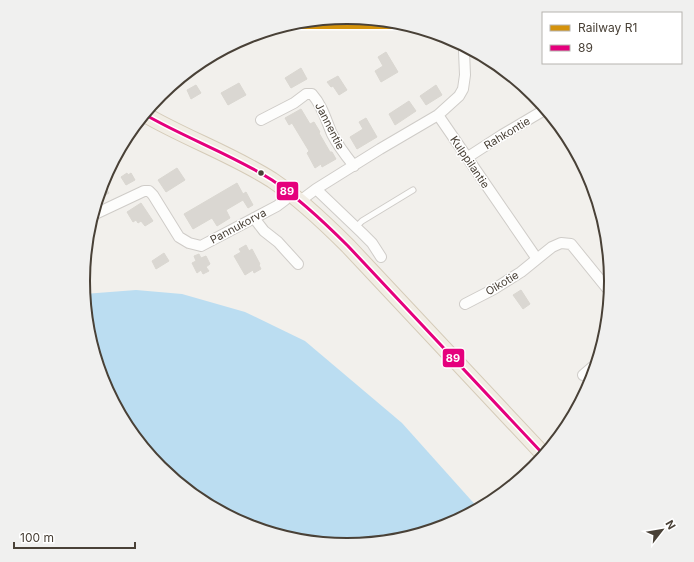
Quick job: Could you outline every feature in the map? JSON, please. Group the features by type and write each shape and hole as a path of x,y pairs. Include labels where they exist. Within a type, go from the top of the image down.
{"main road":[{"path":"150,117 272,180 324,222 540,450"}],"street":[{"path":"295,198 316,188 354,166 438,115 459,96 463,89 465,75 464,52"},
{"name":"Jannentie","path":"261,120 294,103 306,94 312,94 317,99 333,136 354,166"},
{"name":"Rahkontie","path":"468,157 540,112"},
{"name":"Kulppilantie","path":"438,115 537,259"},
{"path":"316,188 372,243 381,257"},
{"name":"Pannukorva","path":"100,211 144,191 149,191 179,237 189,243 201,246 277,206 285,200 295,198"},
{"path":"254,218 298,264"},
{"path":"537,259 552,247 561,243 571,244 604,284"},
{"name":"Oikotie","path":"465,304 494,289 521,272 537,259"},
{"path":"583,375 587,372"}],"lane":[{"path":"356,227 362,221 413,190"}],"water":[{"path":"136,290 182,294 245,312 305,341 402,423 475,504 445,518 414,529 381,536 347,538 313,536 280,529 249,518 218,504 191,485 165,463 133,424 117,395 104,364 95,331 91,293"}],"building":[{"path":"386,52 398,72 381,82 375,71 383,66 378,57"},
{"path":"301,68 307,79 291,88 285,78"},
{"path":"338,76 347,90 339,95 333,86 331,87 327,82"},
{"path":"239,83 246,95 228,105 221,93"},
{"path":"196,85 201,93 191,99 187,90"},
{"path":"436,85 442,95 426,105 420,96"},
{"path":"409,101 416,111 395,125 389,114"},
{"path":"301,109 310,124 314,122 330,152 332,152 336,159 322,167 321,164 315,168 307,153 309,151 292,123 289,125 285,118"},
{"path":"366,118 377,137 357,149 350,137 363,129 359,122"},
{"path":"177,168 185,180 166,192 158,180"},
{"path":"127,173 128,175 131,173 135,180 126,185 121,177"},
{"path":"237,183 243,194 246,192 253,205 248,208 243,200 226,210 230,218 217,226 212,218 193,229 184,214"},
{"path":"141,203 153,221 145,226 141,221 138,223 136,220 133,222 127,212"},
{"path":"246,245 249,251 252,249 261,269 254,273 253,270 245,275 234,256 241,252 239,249"},
{"path":"164,253 169,261 156,269 152,261"},
{"path":"199,254 201,258 206,256 210,264 206,267 209,271 203,274 201,270 197,273 192,263 196,261 194,256"},
{"path":"521,290 530,304 523,309 513,295"}],"rail line":[{"name":"R1","path":"308,27 386,27"}],"transit line":[{"name":"89","path":"150,117 224,154 272,180 302,203 348,246 540,450"}]}
